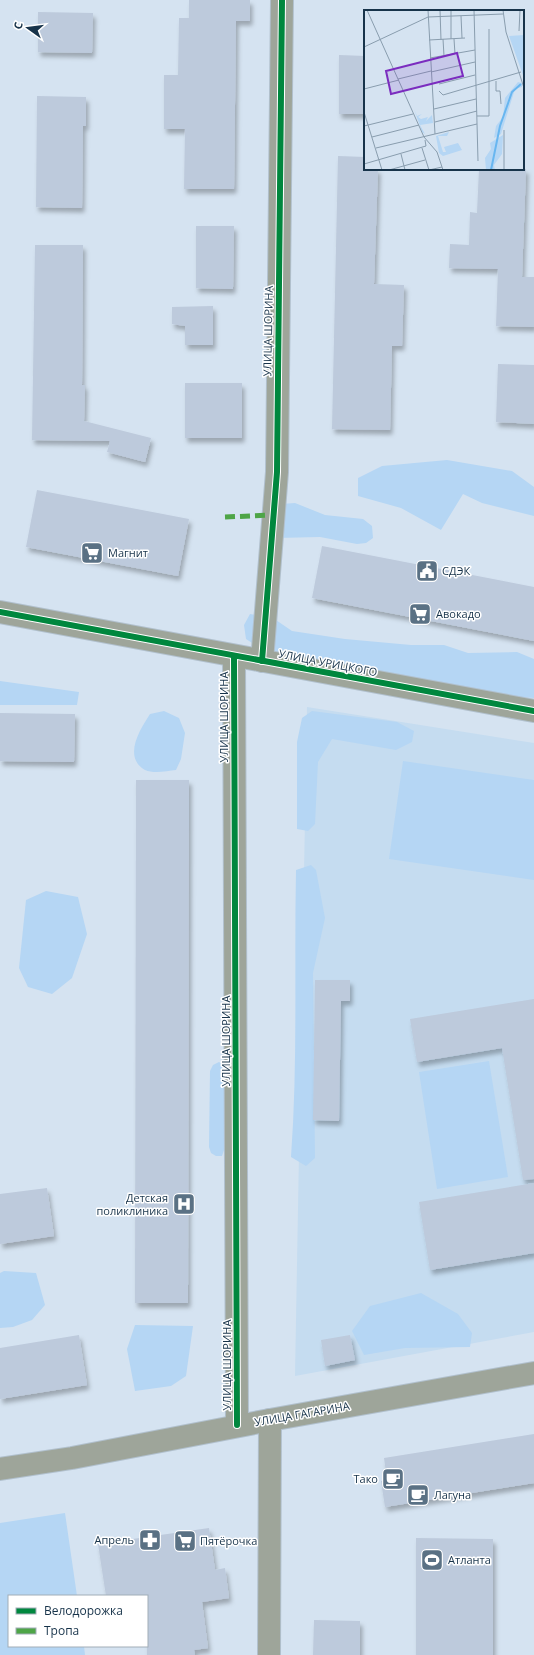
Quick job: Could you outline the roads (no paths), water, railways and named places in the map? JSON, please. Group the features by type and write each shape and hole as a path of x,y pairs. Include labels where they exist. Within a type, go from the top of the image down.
{"street":[{"name":"УЛИЦА ШОРИНА","path":"262,661 277,472 282,0"},
{"name":"УЛИЦА УРИЦКОГО","path":"0,612 534,711"},
{"name":"УЛИЦА ШОРИНА","path":"234,656 237,1426"},
{"name":"УЛИЦА ГАГАРИНА","path":"0,1469 72,1458 237,1426 534,1373"},
{"path":"270,1420 270,1655"}],"place":[{"name":"Магнит","path":"92,553"},
{"name":"СДЭК","path":"427,571"},
{"name":"Авокадо","path":"420,614"},
{"name":"Детская поликлиника","path":"184,1204"},
{"name":"Тако","path":"393,1479"},
{"name":"Лагуна","path":"418,1495"},
{"name":"Апрель","path":"150,1540"},
{"name":"Пятёрочка","path":"185,1541"},
{"name":"Атланта","path":"432,1560"}]}
